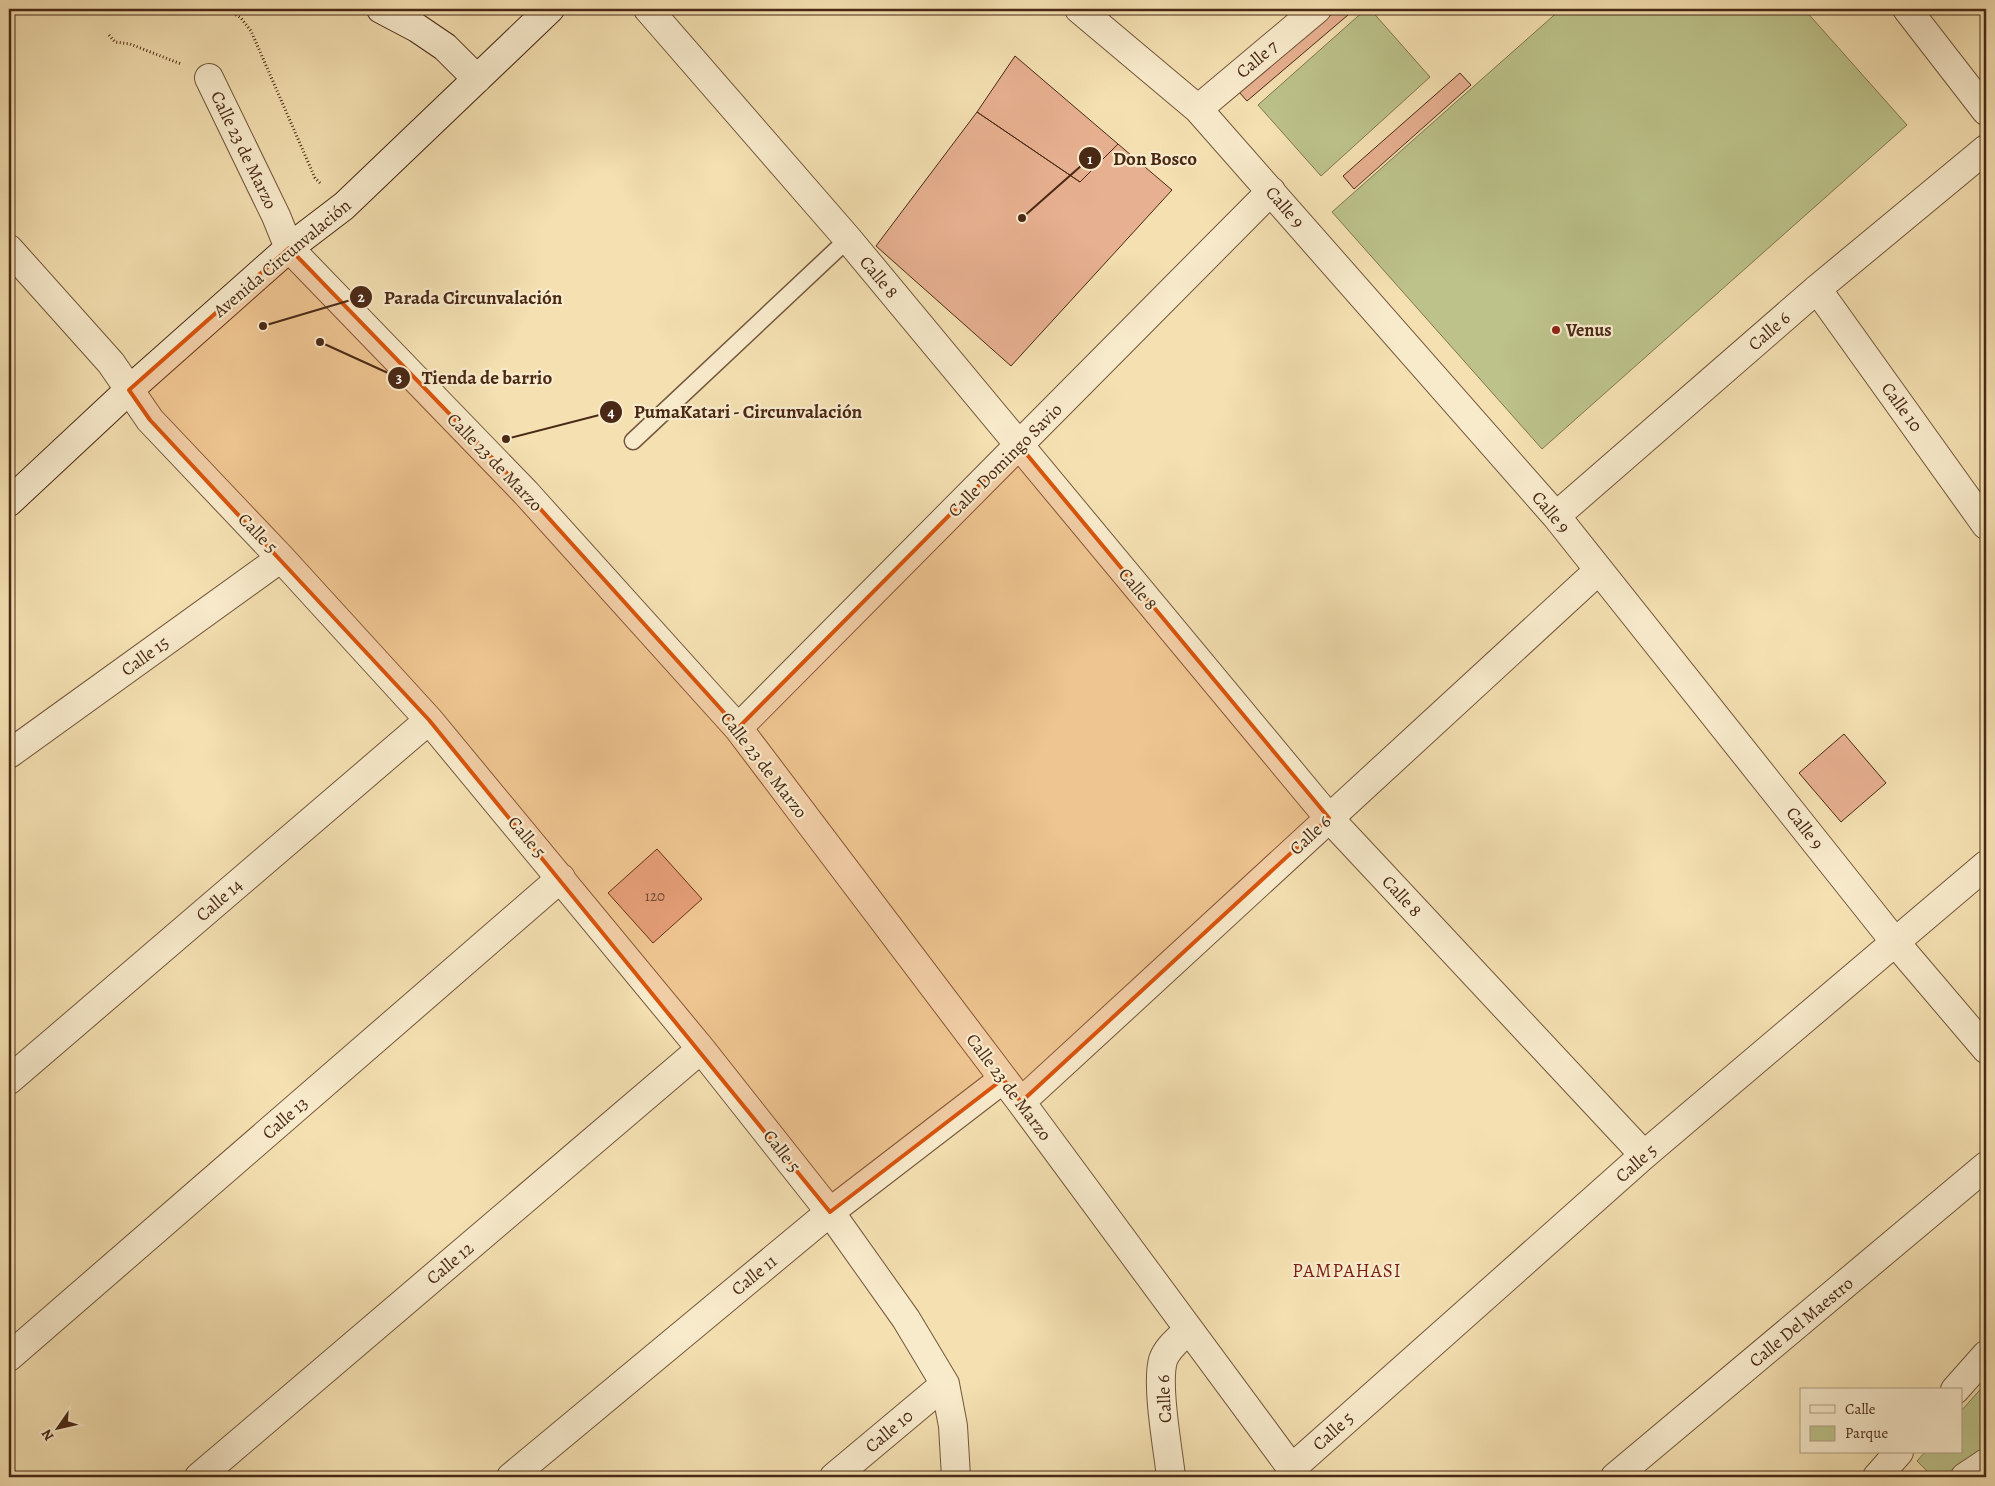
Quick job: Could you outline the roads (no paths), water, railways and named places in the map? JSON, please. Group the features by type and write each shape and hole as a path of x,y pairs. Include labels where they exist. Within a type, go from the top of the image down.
{"street":[{"path":"381,9 417,28 445,47 477,79"},
{"name":"Avenida Circunvalación","path":"9,502 129,390 289,248 344,206 550,9"},
{"name":"Calle 8","path":"648,9 848,240 1329,818 1644,1155"},
{"name":"Calle 9","path":"1079,9 1198,109 1556,516 1895,942 1986,1050"},
{"name":"Calle 7","path":"1198,109 1317,9"},
{"path":"1907,9 1986,111"},
{"name":"Calle 23 de Marzo","path":"209,78 276,216 289,248 526,493 738,728 1021,1102 1295,1472"},
{"name":"Calle 6","path":"1556,516 1817,289 1986,149"},
{"name":"Calle Domingo Savio","path":"738,728 1271,191"},
{"name":"Calle 5","path":"9,249 110,363 150,420 281,558 429,720 701,1049 830,1212 906,1319 945,1384 953,1426 956,1477"},
{"name":"Calle 10","path":"1817,289 1986,525"},
{"name":"Calle 15","path":"9,754 281,558"},
{"name":"Calle 6","path":"1021,1102 1599,570"},
{"name":"Calle 14","path":"9,1080 429,720"},
{"name":"Calle 5","path":"1295,1472 1644,1155 1986,865"},
{"name":"Calle 13","path":"9,1357 561,878"},
{"name":"Calle 12","path":"199,1477 701,1049"},
{"name":"Calle 11","path":"510,1477 830,1212 1003,1080"},
{"name":"Calle Del Maestro","path":"1615,1477 1986,1166"},
{"name":"Calle 6","path":"1171,1477 1161,1378 1163,1359 1171,1346 1188,1330"},
{"path":"1957,1388 1986,1355"},
{"name":"Calle 10","path":"834,1477 945,1384"},
{"path":"1876,1477 1897,1454"},
{"path":"1965,1477 1986,1463"}],"lane":[{"path":"633,440 848,240"}],"place":[{"name":"Don Bosco","path":"1022,218"},
{"name":"Parada Circunvalación","path":"263,326"},
{"name":"Venus","path":"1556,330"},
{"name":"Tienda de barrio","path":"320,342"},
{"name":"PumaKatari - Circunvalación","path":"506,439"}],"district":[{"name":"PAMPAHASI","path":"1347,1271"}]}
